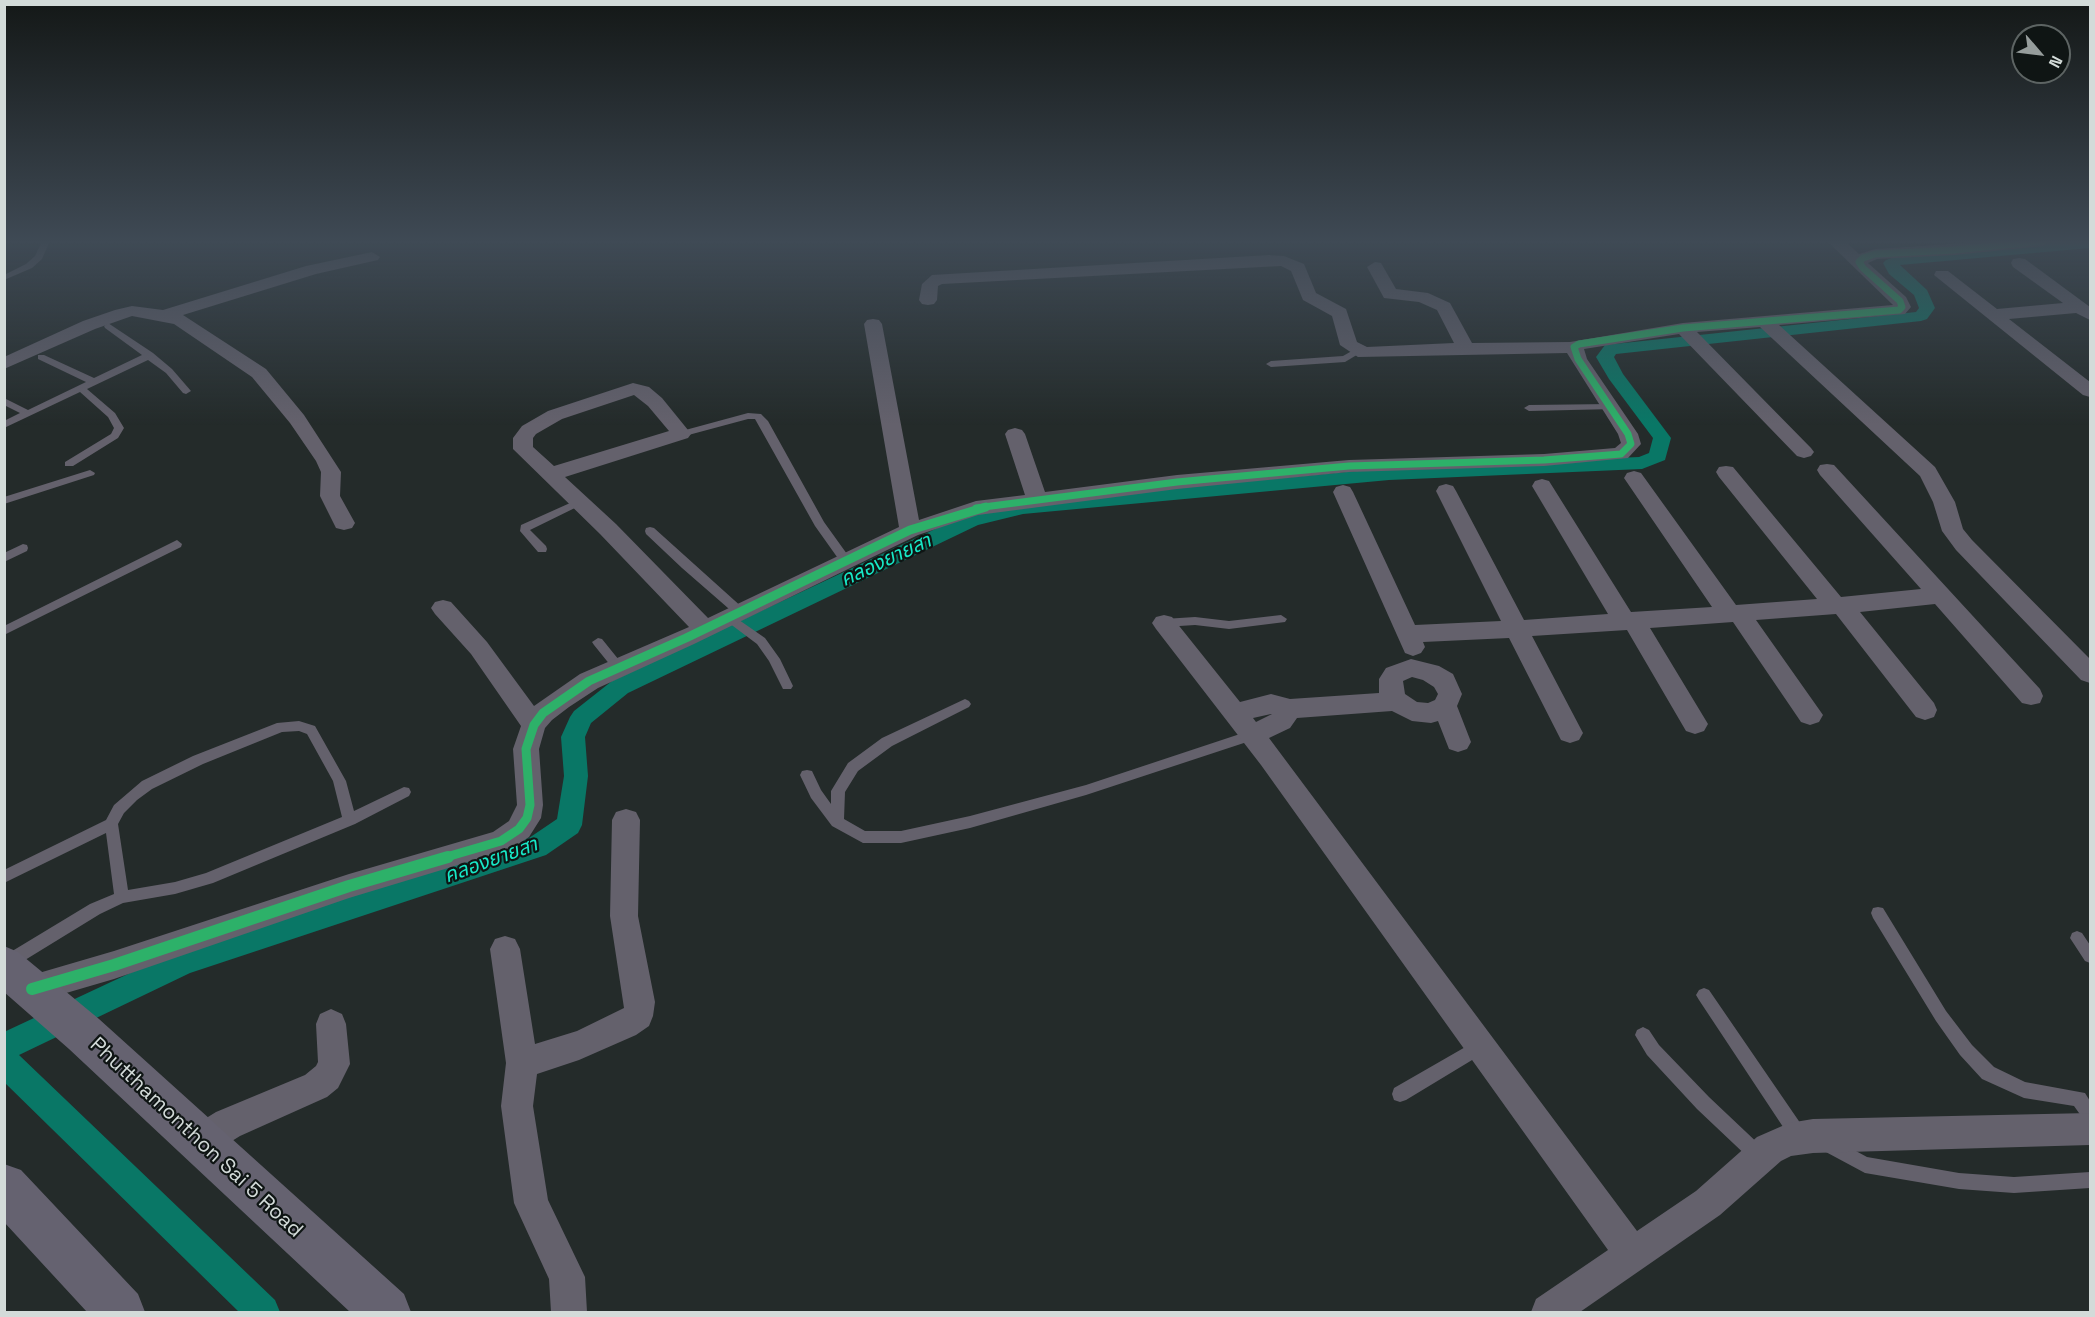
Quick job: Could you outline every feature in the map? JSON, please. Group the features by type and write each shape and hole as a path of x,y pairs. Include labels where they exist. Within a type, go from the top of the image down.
{"main road":[{"name":"Phutthamonthon Sai 5 Road","path":"20,978 386,1312"},
{"path":"4,1187 120,1312"}],"street":[{"path":"164,315 205,302"},
{"path":"1320,302 1340,314 1349,345 1358,351 1373,354 1413,349 1574,347 1596,340 1772,327 1899,310 1902,307 1900,302"},
{"path":"1434,302 1444,307 1466,349"},
{"path":"1977,302 2091,391"},
{"path":"4,364 89,325 132,311 164,315 180,320 259,373 297,419 331,472 330,496 344,523"},
{"path":"1993,315 2085,311"},
{"path":"873,324 910,530"},
{"path":"1772,327 1928,472 1941,494 1953,531 1964,545 2091,674"},
{"path":"1690,334 1804,452"},
{"path":"20,978 114,965 349,886 501,841 519,829 527,818 530,806 526,749 534,725 543,713 560,700 589,681 704,628 737,618 910,530 976,508 1177,482 1349,465 1544,460 1621,454 1631,444 1628,434 1581,365 1574,347"},
{"path":"551,474 681,434 656,402 642,391 633,389 555,415 529,430 523,438 523,449 551,474 704,628"},
{"path":"1015,434 1037,499"},
{"path":"1827,470 2031,696"},
{"path":"1726,472 1925,710"},
{"path":"1634,478 1810,715"},
{"path":"1542,486 1695,724"},
{"path":"1446,491 1570,733"},
{"path":"1343,492 1421,669"},
{"path":"1407,634 1518,629 1839,606 1940,595"},
{"path":"443,608 479,648 534,725"},
{"path":"1164,623 1243,724 1633,1254"},
{"path":"1412,668 1437,676 1448,688 1449,701 1445,706 1431,713 1412,711 1396,700 1390,686 1395,674 1412,668"},
{"path":"1243,724 1281,721 1290,709 1396,700"},
{"path":"1445,706 1458,742"},
{"path":"522,1063 579,1045 625,1025 638,1016 640,1002 624,916 626,820"},
{"path":"505,949 522,1063 517,1106 531,1203 567,1277 568,1312"},
{"path":"199,1142 228,1124 308,1089 327,1077 334,1064 331,1024"},
{"path":"1549,1312 1707,1203 1769,1149 1807,1137 2087,1109"}],"lane":[{"path":"108,326 150,355 169,371 186,391"},
{"path":"1271,364 1345,359 1358,351"},
{"path":"4,425 150,355"},
{"path":"41,357 92,381"},
{"path":"69,464 116,436 119,428 111,415 80,387"},
{"path":"4,401 27,413"},
{"path":"1529,408 1611,407"},
{"path":"681,434 748,416 758,416 763,421 819,523 846,561"},
{"path":"4,501 90,472"},
{"path":"542,549 525,531 525,528 579,502"},
{"path":"650,531 761,641 774,659 787,686"},
{"path":"4,631 177,544"},
{"path":"4,558 23,548"},
{"path":"1164,623 1195,621 1229,625 1281,619"},
{"path":"598,642 619,668"},
{"path":"837,822 838,791 853,767 887,742 965,704"},
{"path":"807,775 816,794 837,822 863,837 901,837 970,822 1086,790 1243,724"},
{"path":"4,877 111,824 119,809 147,785 198,760 281,727 299,726 311,730 339,782 350,820"},
{"path":"20,978 94,909 122,897 175,888 208,879 350,820 404,792"},
{"path":"111,824 122,897"},
{"path":"1878,913 1941,1016 1966,1050 1988,1073 2024,1090 2087,1109 2091,1114"},
{"path":"2077,938 2091,956"},
{"path":"1704,995 1807,1137 1865,1165 1959,1181 2014,1185 2091,1180"},
{"path":"1643,1035 1703,1103 1759,1156"},
{"path":"1400,1095 1481,1046"}],"waterway":[{"name":"คลองยายสา","path":"4,1047 183,962 537,847 569,825 576,776 573,737 582,717 620,687 972,520 1023,508 1389,474 1642,463 1658,456 1662,438 1615,375 1605,357 1611,349 1921,316 1927,308 1925,302"},
{"path":"4,1061 263,1312"}],"cycle path":[{"path":"32,989 114,965 349,886 501,841 519,829 527,818 530,805 526,749 534,725 543,713 560,700 589,681 686,638 910,530 976,508 1177,482 1349,466 1544,460 1621,454 1631,444 1628,434 1578,359 1574,347 1579,344 1683,328 1899,310 1902,307 1900,302"}]}
